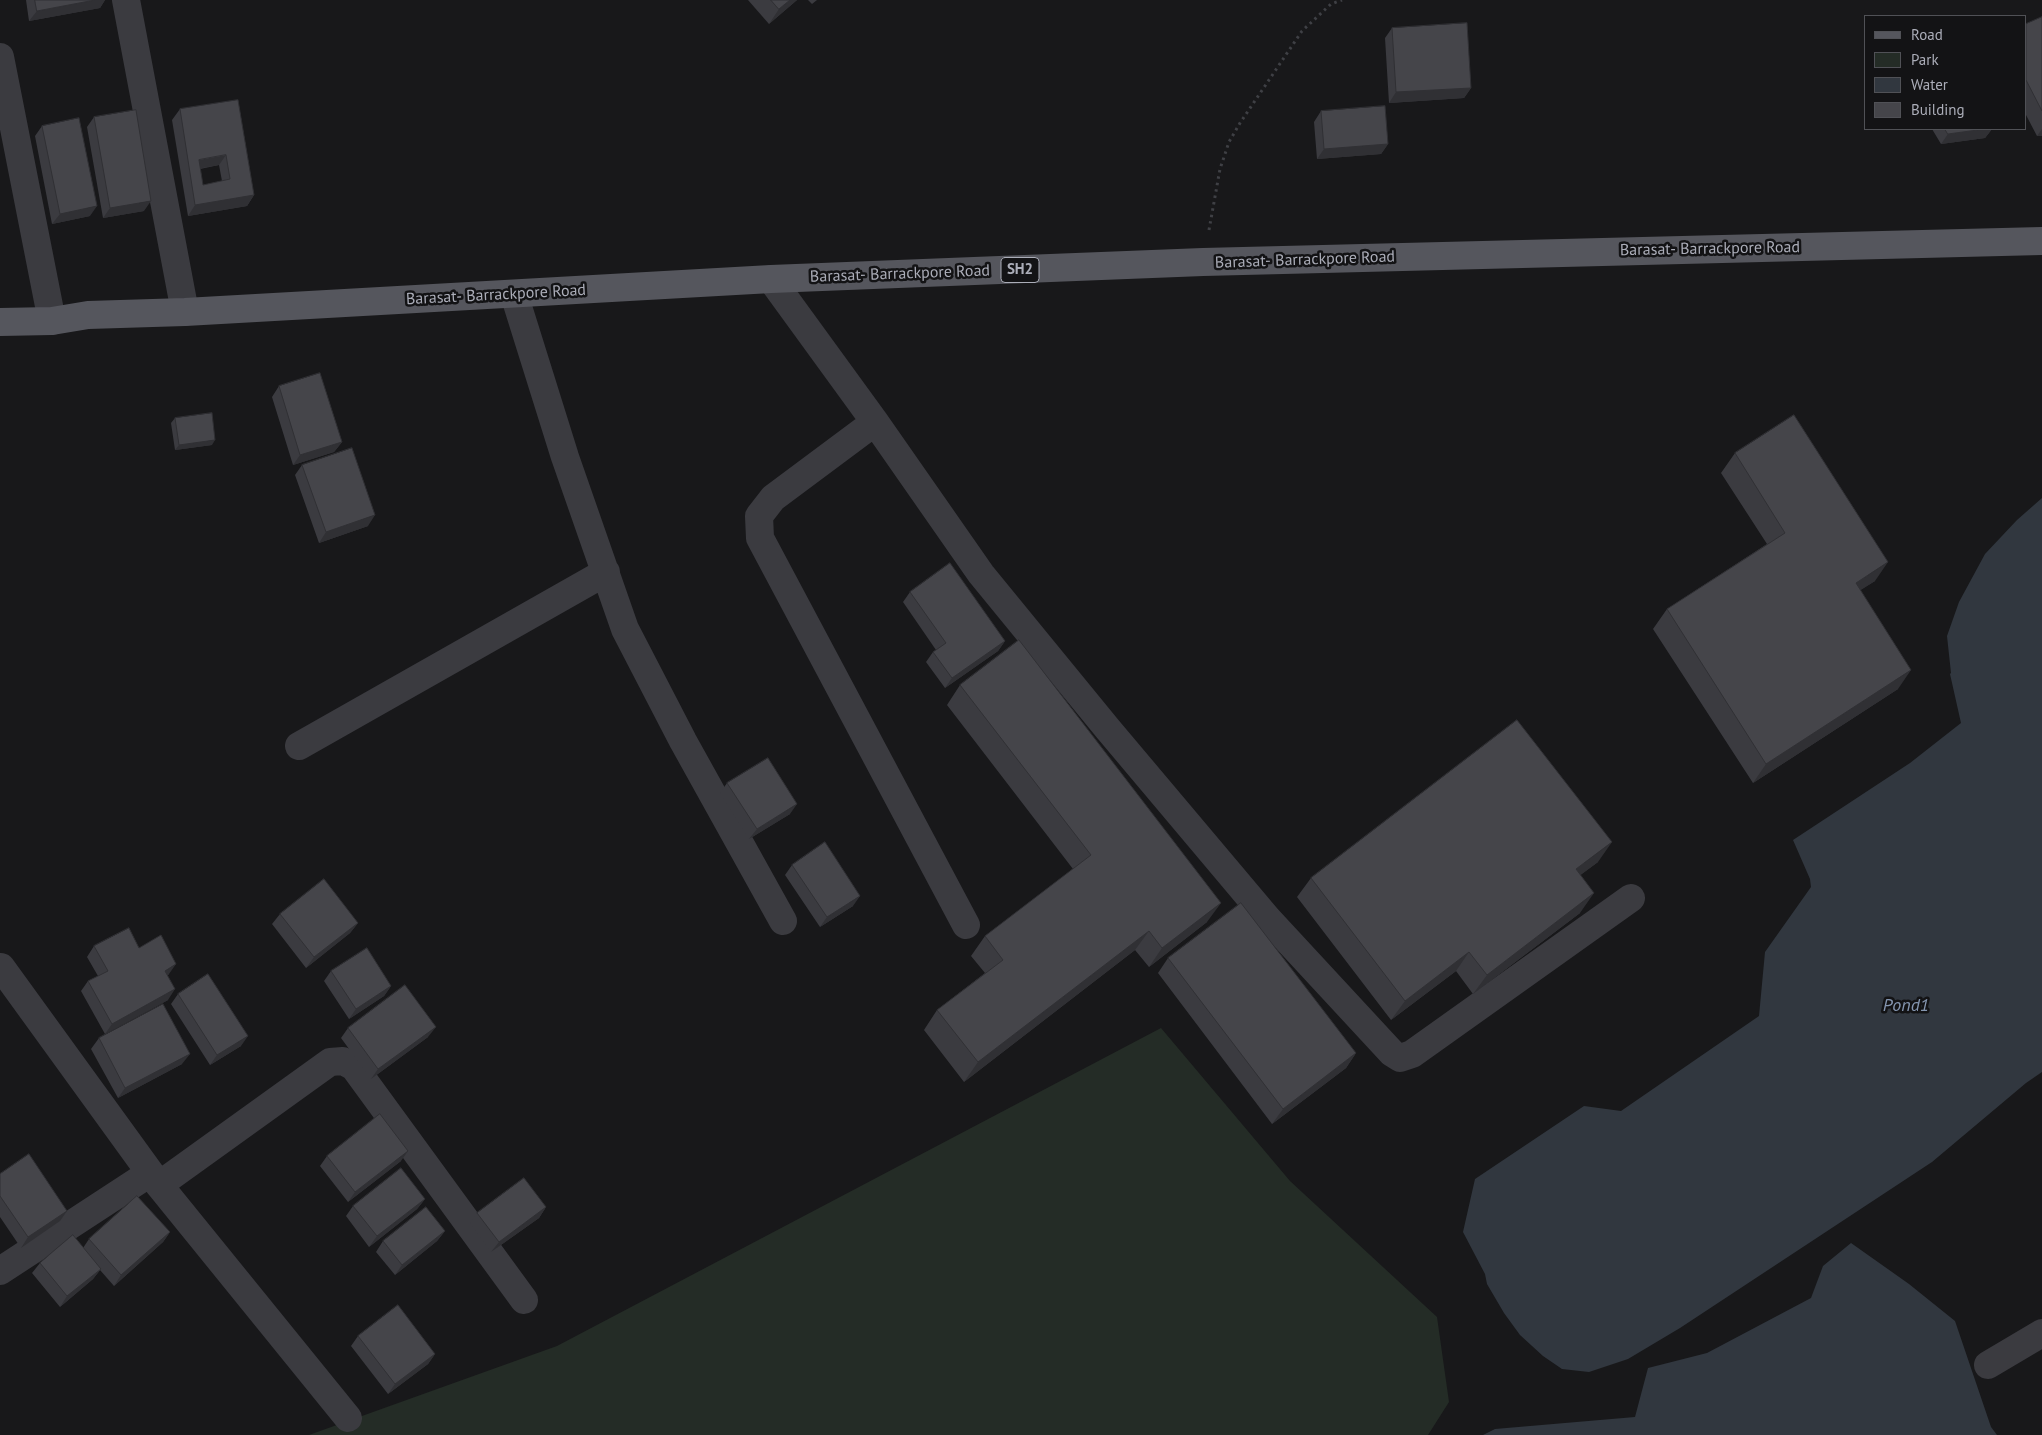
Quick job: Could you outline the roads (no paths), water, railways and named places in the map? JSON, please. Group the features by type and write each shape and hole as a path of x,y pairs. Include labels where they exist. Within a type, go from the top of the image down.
{"main road":[{"name":"Barasat- Barrackpore Road","path":"0,322 52,321 88,314 185,312 771,279 1204,262 2042,241"}],"street":[{"path":"126,0 185,312"},
{"path":"0,56 52,321"},
{"path":"771,279 875,422 981,574 1102,723 1267,918 1396,1056 1406,1057 1412,1054 1632,898"},
{"path":"514,294 565,457 625,629 782,921"},
{"path":"875,422 774,498 759,516 760,538 966,924"},
{"path":"299,746 606,572"},
{"path":"0,967 154,1179 348,1418"},
{"path":"0,1272 154,1179 330,1062 343,1061 354,1067 524,1300"},
{"path":"1988,1365 2042,1332"}],"water":[{"name":"Pond1","path":"2042,498 2042,1072 2026,1083 1932,1162 1680,1328 1628,1359 1589,1372 1562,1369 1543,1356 1520,1335 1504,1313 1487,1284 1485,1274 1463,1232 1475,1179 1584,1106 1621,1111 1759,1016 1765,952 1811,887 1810,879 1793,840 1910,763 1961,723 1950,674 1947,636 1959,602 1985,554 2017,520"},
{"path":"1851,1243 1909,1284 1955,1321 1991,1427 1997,1435 1483,1435 1495,1429 1635,1417 1648,1368 1707,1353 1811,1298 1823,1266"}]}
